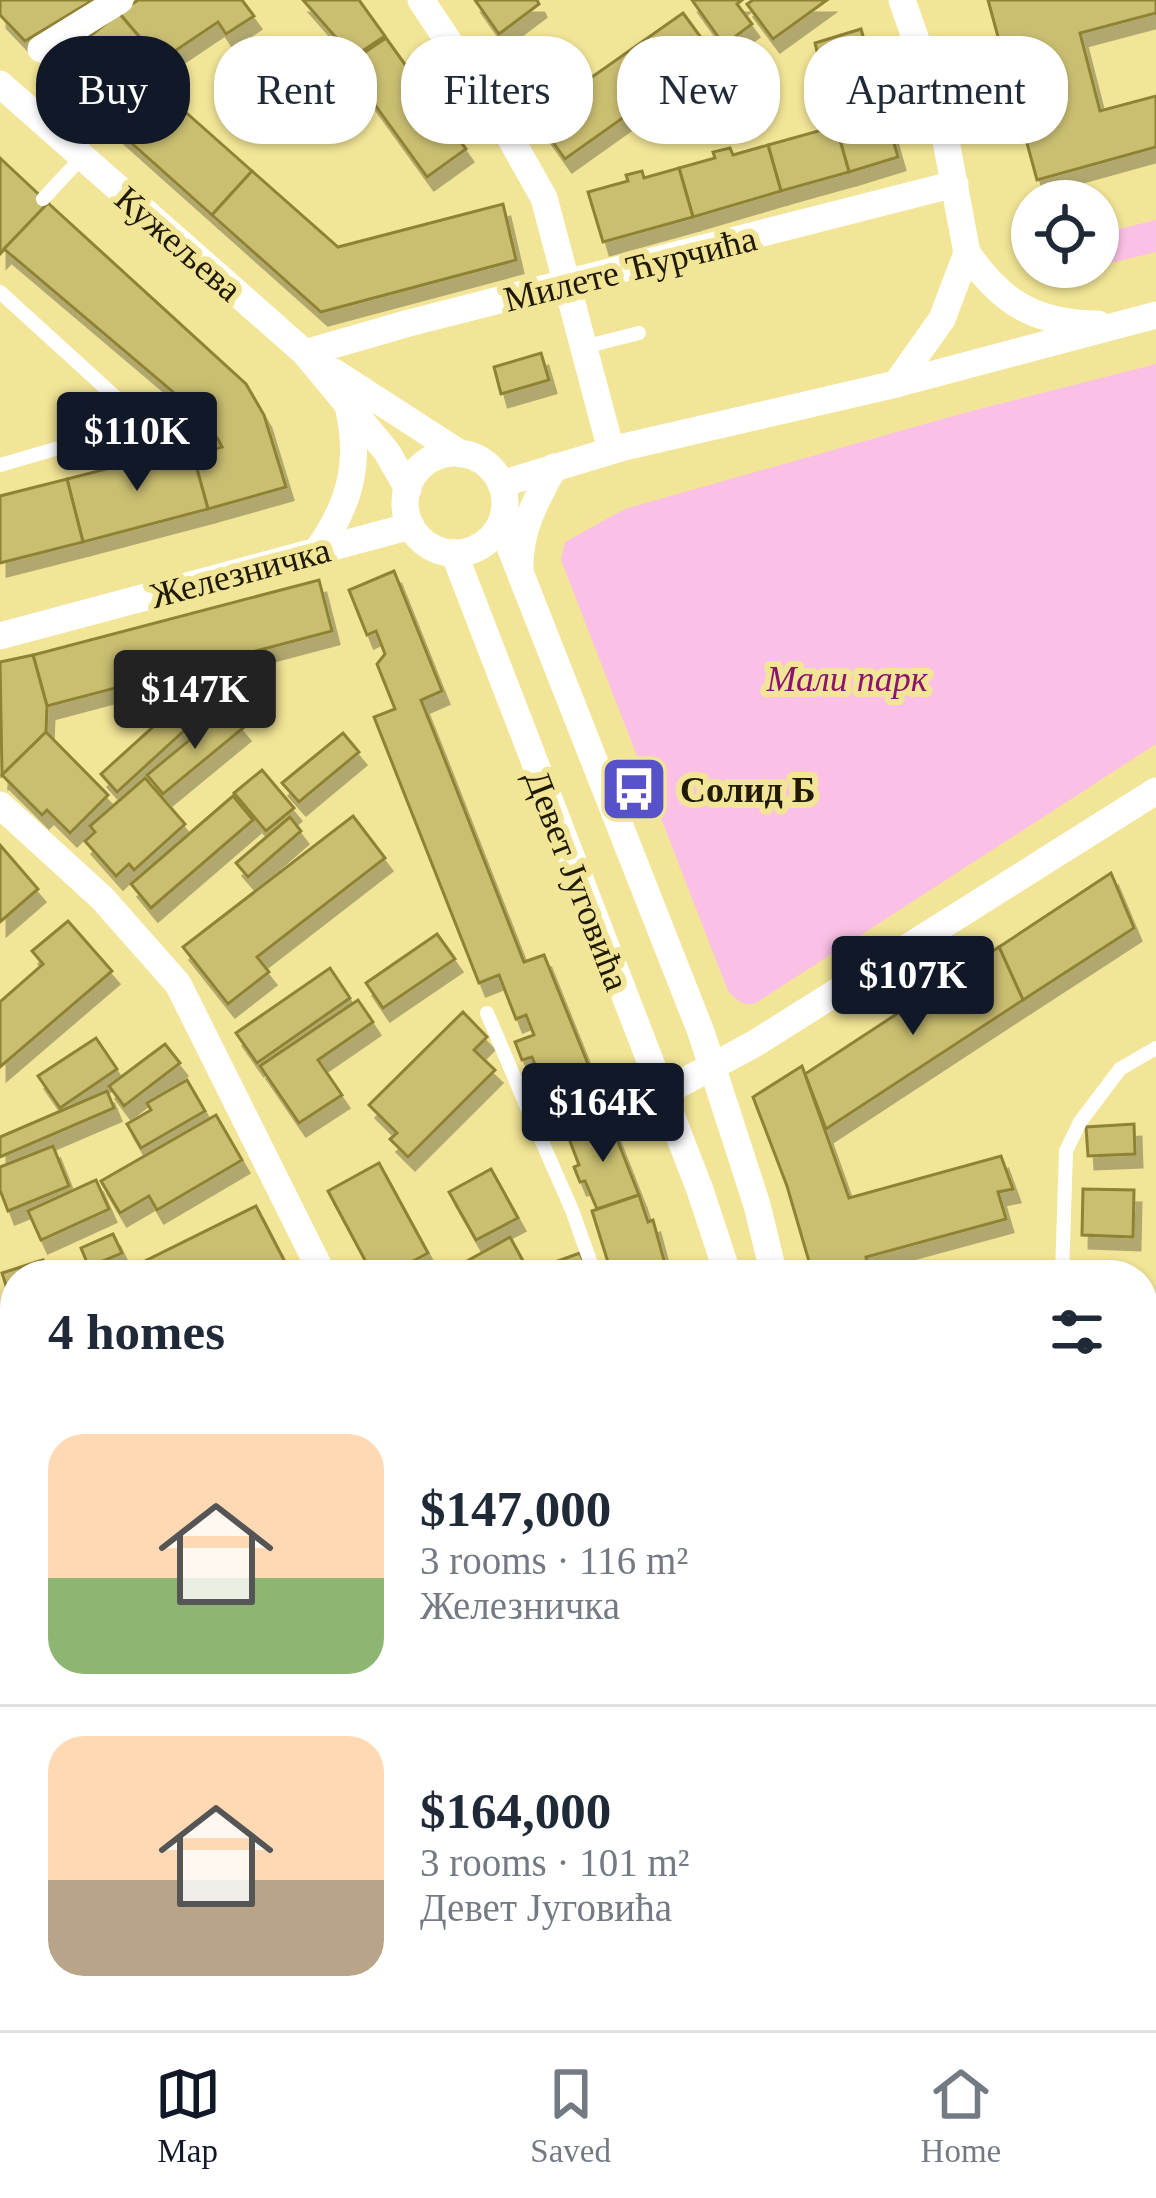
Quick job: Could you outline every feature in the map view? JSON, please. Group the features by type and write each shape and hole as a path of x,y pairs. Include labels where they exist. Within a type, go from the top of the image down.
{"street":[{"path":"62,36 120,0"},
{"path":"421,0 538,185 611,450"},
{"path":"902,0 930,72 967,253 1000,296 1033,313 1084,324 1126,323"},
{"name":"Кужељева","path":"0,84 305,353 387,452 408,488"},
{"name":"Милете Ћурчића","path":"305,353 409,322 955,184"},
{"path":"896,384 942,319 967,253"},
{"path":"501,484 611,450 896,384 1156,315"},
{"name":"Кужељева","path":"305,353 461,454"},
{"path":"316,552 338,523 355,466 346,400"},
{"path":"461,454 485,463 501,484 505,497 501,524 482,545 454,553 429,545 406,514 408,488 434,458 461,454"},
{"path":"520,579 524,529 554,467"},
{"name":"Девет Југовића","path":"501,524 714,1068 770,1260"},
{"name":"Железничка","path":"0,636 411,526"},
{"name":"Девет Југовића","path":"454,553 722,1260"},
{"path":"658,1086 714,1068 1156,791"},
{"path":"0,805 102,898 178,984 316,1260"}],"lane":[{"path":"43,199 82,157"},
{"path":"0,292 122,403 127,414 115,432 0,465"},
{"path":"584,347 639,334"},
{"path":"487,1013 590,1260"},
{"path":"1062,1260 1066,1151 1080,1122 1120,1069 1156,1048"},
{"path":"532,1120 658,1086"}],"green space":[{"path":"1156,220 1156,252 1119,261 1119,229"},
{"name":"Мали парк","path":"1156,364 1156,744 756,1003 737,1000 728,991 561,560 565,542 625,509"}],"building":[{"path":"0,0 93,0 25,41 0,15"},
{"path":"138,0 242,0 254,16 226,34 218,22 190,41 190,36 139,36 119,13"},
{"path":"303,0 359,0 385,36 377,41 377,36 335,36"},
{"path":"475,0 537,0 539,4 499,34"},
{"path":"692,0 742,0 737,4 752,24 736,36 718,36"},
{"path":"753,0 827,0 777,36 771,36 747,4"},
{"path":"988,0 1156,0 1156,13 1080,33 1100,111 1156,96 1156,147 1037,180 1027,144 1068,144 1068,36 998,36"},
{"path":"119,13 139,36 90,36"},
{"path":"683,13 700,36 650,36"},
{"path":"386,38 401,59 401,141 377,108 377,44"},
{"path":"617,59 617,122 593,139 593,76"},
{"path":"190,116 214,137 214,144 222,144 252,171 212,215 133,144 190,144"},
{"path":"804,135 804,144 841,144 849,172 781,191 768,145"},
{"path":"403,144 462,144 466,149 427,177"},
{"path":"554,144 586,144 565,159"},
{"path":"841,144 894,144 898,157 849,172"},
{"path":"768,145 781,191 693,217 679,168 715,158 713,152 730,148 733,155"},
{"path":"0,158 48,203 0,254"},
{"path":"679,168 693,217 603,242 588,192 628,181 626,175 642,171 644,178"},
{"path":"252,171 338,247 503,204 516,260 321,312 212,215"},
{"path":"48,203 246,384 264,415 286,487 208,509 193,455 222,447 218,439 172,391 4,249"},
{"path":"541,353 549,380 501,394 494,367"},
{"path":"191,447 208,509 83,542 67,479"},
{"path":"67,479 83,542 0,563 0,496"},
{"path":"394,571 442,691 421,700 524,962 544,955 592,1074 546,1092 532,1057 522,1060 515,1042 534,1035 526,1015 516,1019 499,975 479,983 374,717 395,709 377,664 385,654 376,631 367,635 349,590"},
{"path":"319,580 332,631 47,706 33,655"},
{"path":"33,655 47,706 46,732 2,775 0,662"},
{"path":"195,689 210,707 117,792 101,774"},
{"path":"227,709 243,728 163,794 147,775"},
{"path":"46,732 108,795 70,833 47,810 42,815 2,775"},
{"path":"343,733 359,752 299,802 282,783"},
{"path":"262,770 294,808 266,831 234,793"},
{"path":"145,778 185,824 134,870 129,864 116,876 85,841 95,832 90,826"},
{"path":"233,796 253,820 151,908 131,884"},
{"path":"353,816 385,858 257,957 269,972 228,1004 183,947"},
{"path":"290,817 301,831 248,877 236,863"},
{"path":"0,845 38,889 0,922"},
{"path":"1111,873 1134,928 1023,1000 999,947"},
{"path":"68,921 112,971 0,1067 0,1002 43,964 32,951"},
{"path":"437,934 455,959 383,1008 366,983"},
{"path":"999,947 1023,1000 826,1129 805,1074"},
{"path":"330,968 350,998 257,1063 236,1033"},
{"path":"358,1000 373,1022 318,1060 342,1095 299,1123 260,1066"},
{"path":"463,1012 487,1037 474,1050 495,1070 408,1157 390,1139 397,1133 369,1105"},
{"path":"96,1038 117,1069 60,1108 38,1076"},
{"path":"165,1044 180,1063 124,1106 109,1086"},
{"path":"802,1066 849,1198 1001,1156 1013,1189 998,1192 1006,1219 866,1260 809,1260 753,1097"},
{"path":"187,1080 205,1111 141,1148 127,1124 151,1110 147,1103"},
{"path":"107,1091 114,1108 0,1157 0,1137"},
{"path":"216,1115 242,1160 157,1210 149,1196 120,1213 101,1181"},
{"path":"609,1119 639,1195 597,1209 574,1167 579,1165 568,1136"},
{"path":"1134,1124 1135,1154 1088,1156 1086,1127"},
{"path":"53,1146 69,1186 8,1211 0,1190 0,1167"},
{"path":"379,1163 428,1253 415,1260 365,1260 328,1191"},
{"path":"491,1169 518,1218 476,1240 449,1192"},
{"path":"96,1180 109,1209 41,1240 28,1211"},
{"path":"1083,1189 1134,1190 1133,1237 1082,1235"},
{"path":"639,1195 648,1222 653,1220 664,1260 607,1260 592,1211"},
{"path":"256,1206 284,1260 147,1260"},
{"path":"113,1234 122,1253 106,1260 86,1260 81,1248"},
{"path":"510,1237 522,1260 469,1260"}],"place":[{"name":"Солид Б","path":"634,789"}]}
